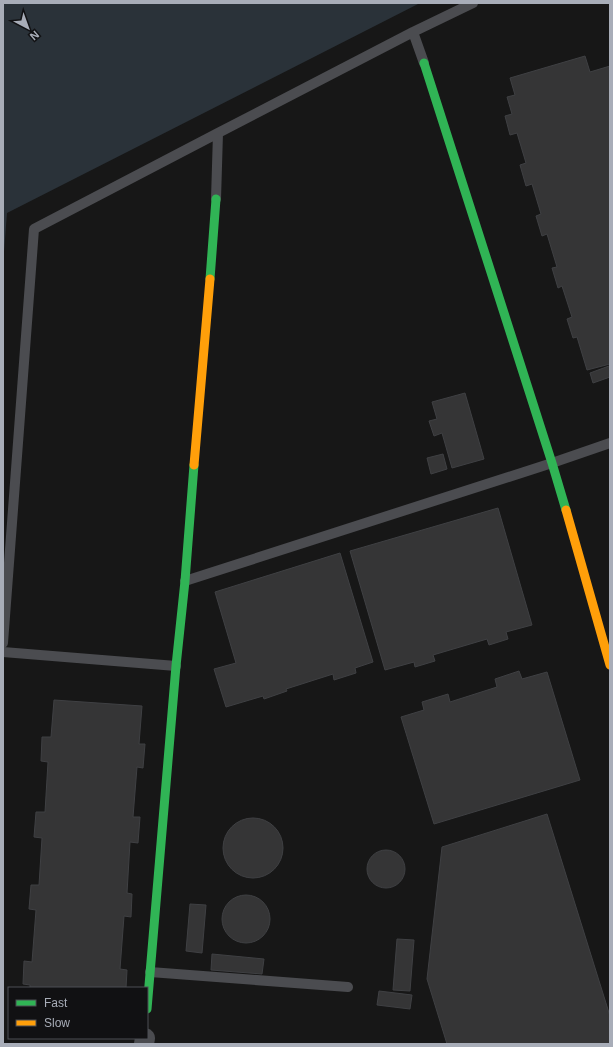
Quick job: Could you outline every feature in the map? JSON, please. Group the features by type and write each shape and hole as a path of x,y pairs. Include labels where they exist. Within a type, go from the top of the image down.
{"street":[{"path":"424,63 552,463 610,665"},
{"path":"148,997 176,666 185,581 216,198"}],"lane":[{"path":"3,643 34,229 412,32 473,3"},
{"path":"412,32 424,63"},
{"path":"216,198 218,132"},
{"path":"185,581 610,443"},
{"path":"3,652 176,666"},
{"path":"150,972 348,987"}],"shaded area":[{"path":"3,3 420,3 7,213 3,265"}],"building":[{"path":"585,56 590,72 610,66 610,364 587,370 577,337 573,338 567,319 572,317 562,286 558,288 552,268 557,267 547,234 542,236 536,216 541,214 532,184 526,186 520,165 526,163 517,133 510,135 505,116 512,114 507,97 515,95 510,78"},
{"path":"609,366 610,377 593,383 590,373"},
{"path":"465,393 484,459 452,468 442,433 434,436 429,421 437,419 432,402"},
{"path":"443,454 447,469 431,474 427,458"},
{"path":"498,508 532,625 506,632 508,639 489,645 487,639 433,655 435,661 415,667 414,662 385,670 350,551"},
{"path":"340,553 373,662 355,668 356,673 334,680 333,674 286,689 287,691 264,699 263,696 226,707 214,669 236,663 215,592"},
{"path":"519,671 522,679 547,672 580,780 434,824 401,717 424,710 422,702 448,694 450,702 497,687 495,679"},
{"path":"54,700 142,706 139,744 145,744 143,768 137,767 133,817 140,817 138,843 130,842 127,893 132,894 131,917 124,916 120,969 127,970 126,987 30,987 30,985 23,984 24,961 32,962 36,910 29,909 31,885 39,885 42,838 34,837 36,812 45,812 48,762 41,761 42,737 51,737"},
{"path":"547,814 610,1016 610,1044 447,1044 427,979 442,847"},
{"path":"253,818 270,823 278,831 283,848 278,865 270,873 253,878 236,873 228,865 223,848 228,831 236,823"},
{"path":"382,850 390,850 400,855 404,862 404,876 400,883 390,888 382,888 372,883 370,880 367,873 367,865 372,855 375,853"},
{"path":"241,895 251,895 263,902 270,914 270,924 263,936 251,943 241,943 233,939 226,932 222,924 222,914 226,906 233,899"},
{"path":"190,904 206,905 202,953 186,951"},
{"path":"397,939 414,940 410,991 393,990"},
{"path":"212,954 264,959 262,974 211,970"},
{"path":"379,991 412,995 410,1009 377,1005"}],"traffic: fast":[{"path":"424,63 566,510"},
{"path":"210,279 216,199"},
{"path":"148,997 194,465"}],"traffic: slow":[{"path":"194,465 210,279"},
{"path":"566,510 610,665"}]}
